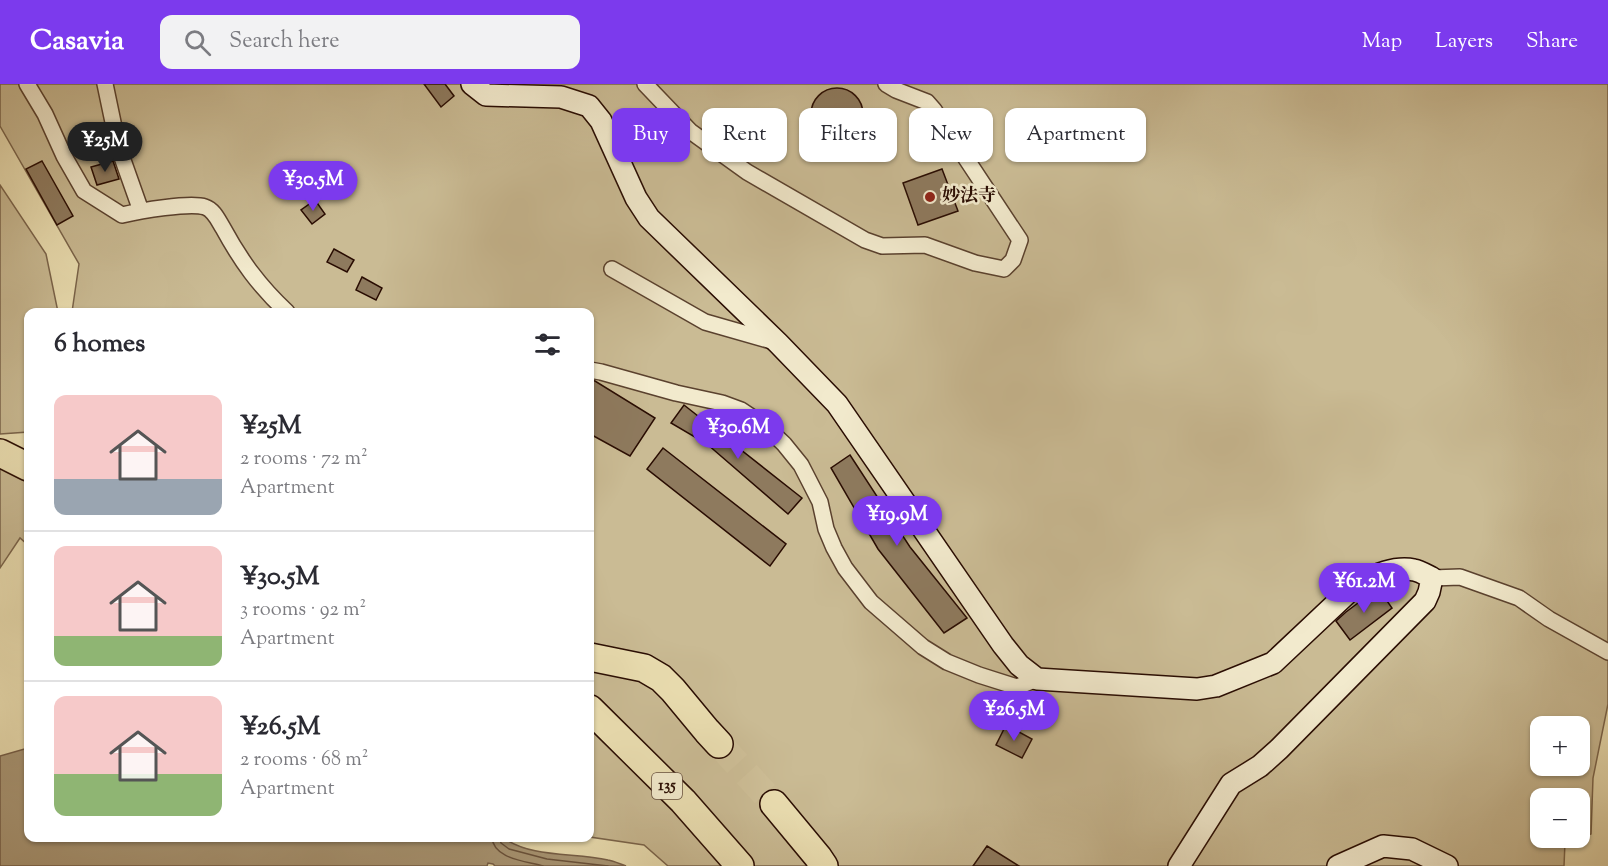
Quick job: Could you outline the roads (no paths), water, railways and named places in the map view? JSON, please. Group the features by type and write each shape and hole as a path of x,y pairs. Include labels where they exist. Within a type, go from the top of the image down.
{"highway":[{"path":"0,453 24,465"},
{"path":"594,658 644,668 661,678 719,744"},
{"name":"135","path":"594,713 682,801 740,866"},
{"path":"774,804 824,866"}],"street":[{"path":"27,84 84,191 122,214 178,207 207,207 216,216 236,252 256,281 283,308"},
{"path":"105,84 118,146 141,211"},
{"path":"472,84 486,95 561,97 589,106 601,121 636,198 649,218 778,343 837,404 1003,645 1019,664 1037,679"},
{"path":"645,84 690,130 747,172 865,240 882,246 925,245 975,263 1004,269 1013,260 1020,240 934,110 927,102 886,84"},
{"path":"612,269 705,322 778,343"},
{"path":"594,371 722,403 741,410 765,426 801,465 820,502 826,529 834,548 845,568 871,602 923,647 947,662 1017,687 1037,679 1197,689 1216,686 1272,663 1358,583 1374,575 1396,569 1415,570 1432,578 1460,577 1518,598 1549,619 1608,652"},
{"path":"1179,866 1231,784 1260,766 1280,749 1425,601 1432,578"},
{"path":"1338,866 1383,846 1412,849 1447,866"}],"water":[{"path":"24,749 24,842 511,842 540,852 610,860 626,866 495,866 488,863 487,866 0,866 0,756"}],"tunnel":[{"path":"719,744 774,804"}],"place":[{"name":"妙法寺","path":"930,197"}]}
